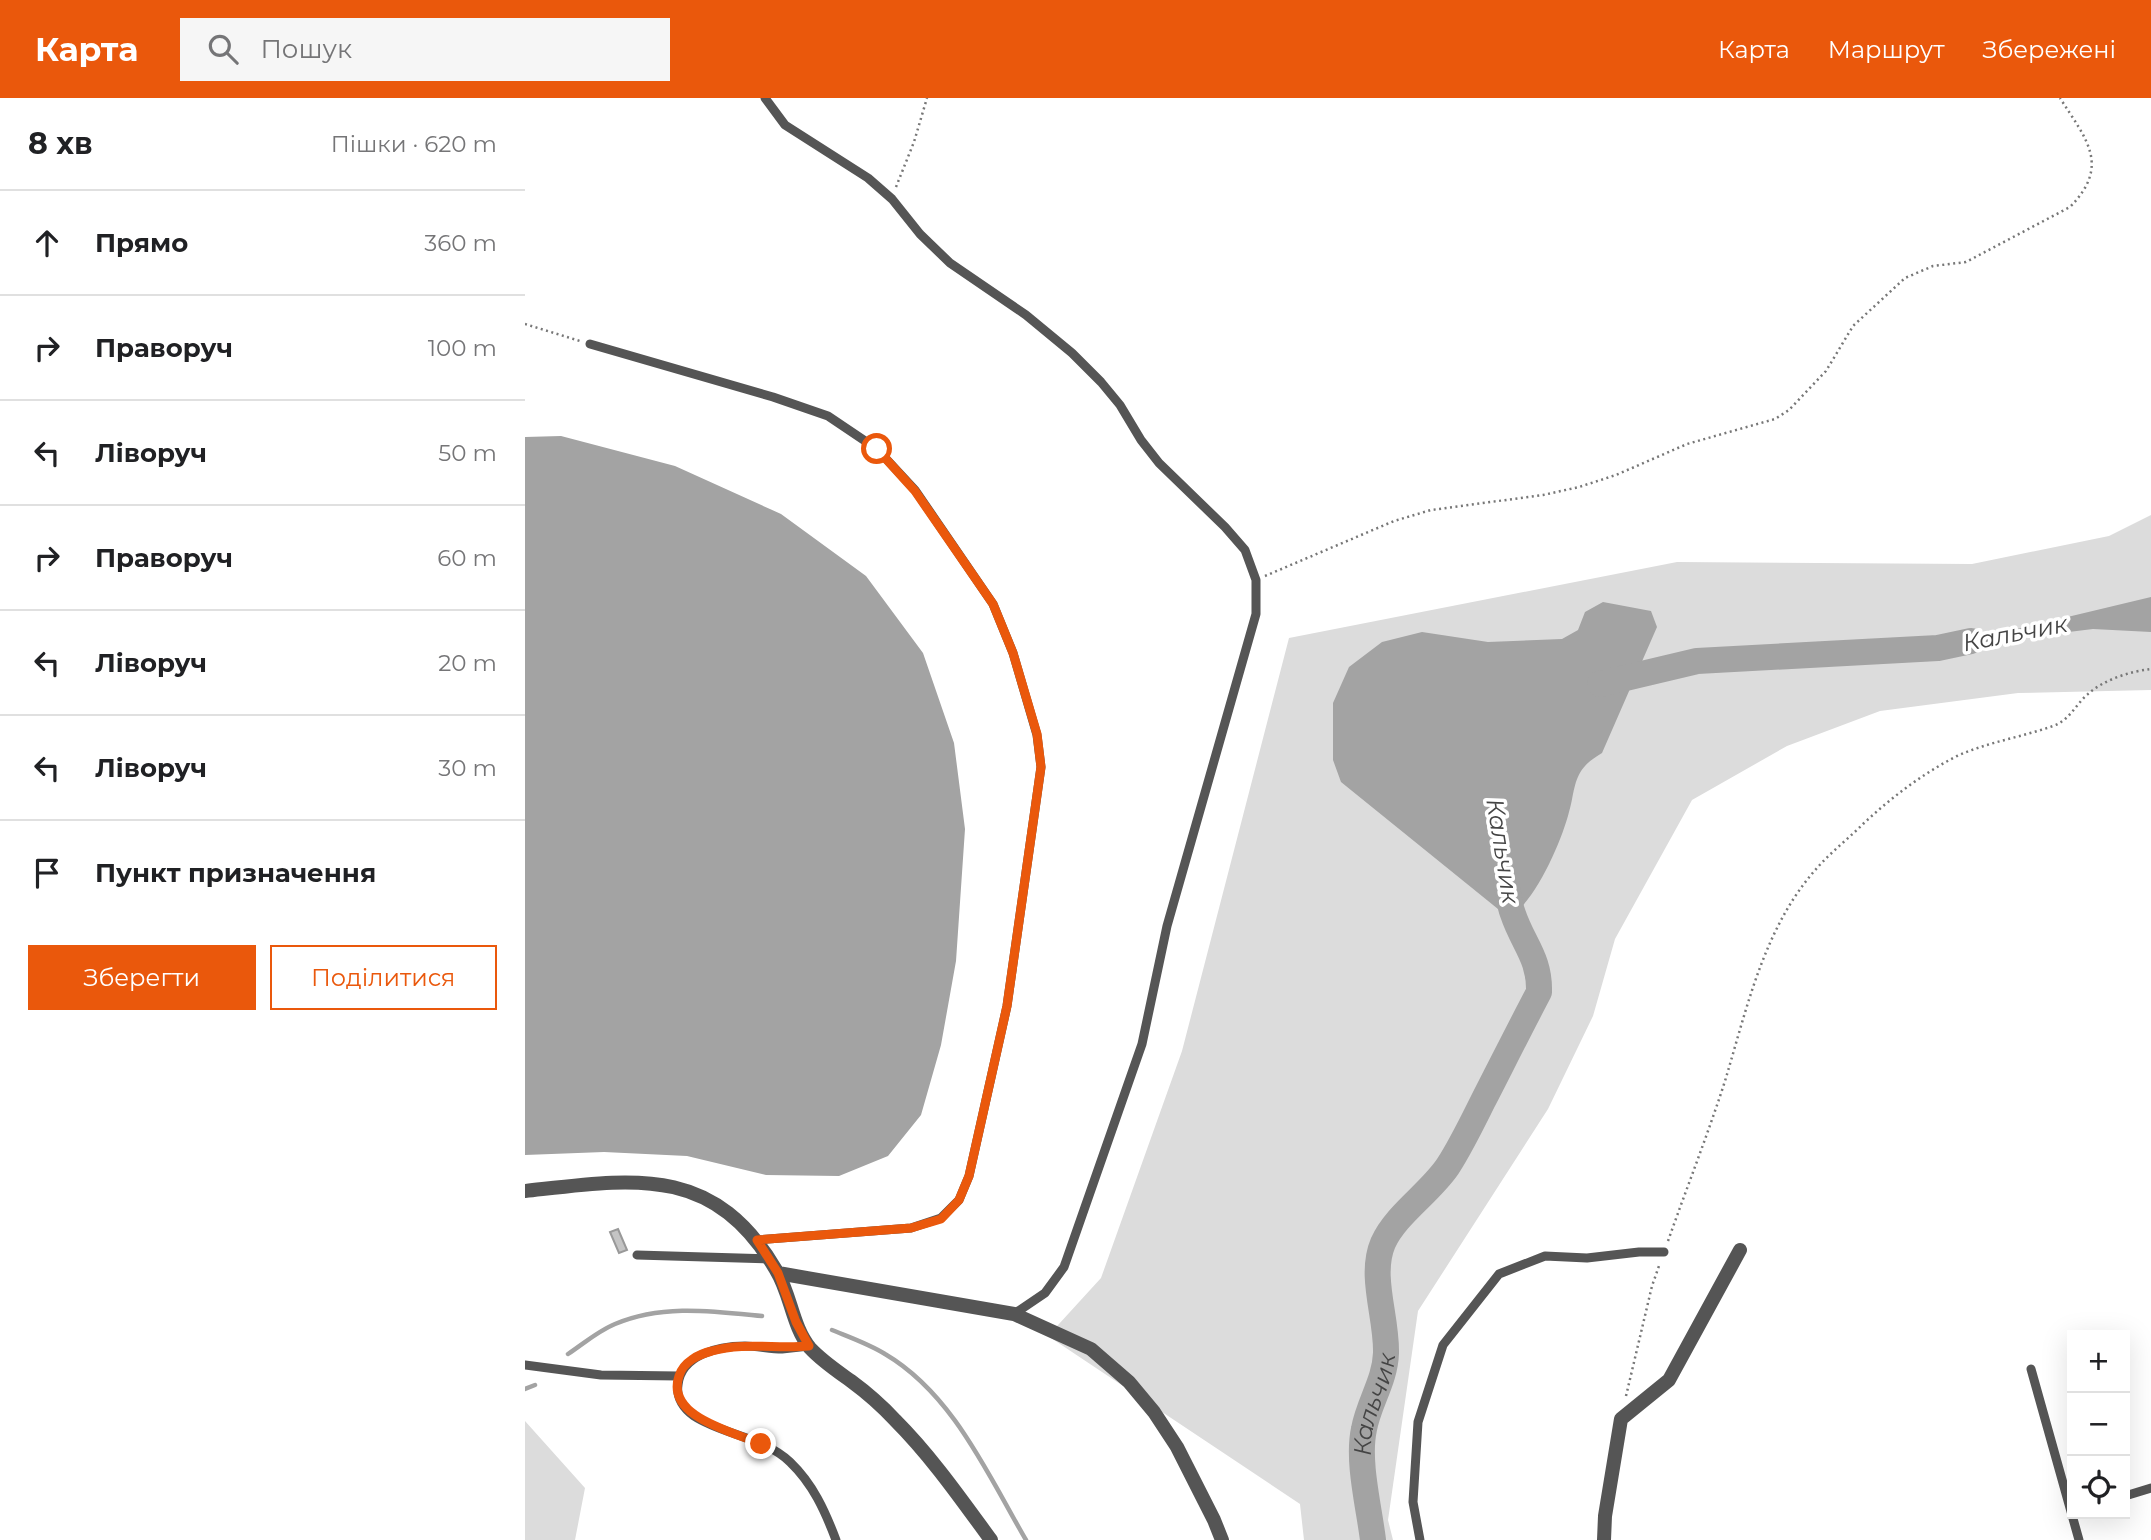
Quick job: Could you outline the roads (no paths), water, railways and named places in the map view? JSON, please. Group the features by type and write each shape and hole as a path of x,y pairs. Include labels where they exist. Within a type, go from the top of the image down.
{"street":[{"path":"525,1191 605,1182 651,1182 691,1190 724,1208 757,1240 778,1273 796,1322 809,1346 895,1419 947,1480 991,1540"},
{"path":"1604,1540 1605,1516 1621,1419 1669,1380 1740,1250"},
{"path":"778,1273 1014,1314 1091,1349 1129,1382 1154,1412 1177,1447 1222,1540"}],"lane":[{"path":"765,98 785,125 868,178 892,199 920,234 950,263 1026,315 1072,353 1101,382 1159,463 1226,527 1245,550 1256,580 1256,614 1167,926 1142,1044 1064,1267 1045,1293 1014,1314"},
{"path":"590,344 773,397 828,416 877,449 915,491 993,604 1013,653 1037,734 1041,767 1007,1006 969,1176 959,1200 941,1219 911,1228 757,1240"},
{"path":"1420,1540 1413,1502 1418,1422 1443,1345 1499,1274 1545,1256 1587,1258 1664,1252"},
{"path":"637,1255 769,1259"},
{"path":"809,1346 781,1349 743,1345 710,1351 687,1362 679,1376 677,1391 682,1405 695,1416 761,1444 789,1460 811,1486 836,1540"},
{"path":"525,1365 601,1375 679,1376"},
{"path":"2031,1369 2067,1496"},
{"path":"2130,1494 2151,1488"},
{"path":"2073,1519 2079,1540"}],"water":[{"path":"561,436 675,466 781,514 866,576 923,653 954,743 965,829 956,961 941,1045 921,1115 888,1156 839,1176 766,1175 687,1156 604,1152 525,1155 525,437"},
{"path":"2151,597 2151,632 2093,629 1938,648"},
{"path":"1603,602 1651,611 1657,627 1602,753 1587,764 1578,776 1566,824 1547,868 1531,895 1513,914 1498,909 1341,782 1333,760 1333,703 1349,667 1382,642 1422,632 1488,642 1562,639 1578,630 1585,612"}],"waterway":[{"name":"Кальчик","path":"1600,684 1697,661 1938,648 1971,641"},
{"name":"Кальчик","path":"1373,1540 1362,1442 1366,1419 1380,1382 1386,1353 1378,1283 1379,1256 1389,1232 1441,1176 1453,1158 1539,992 1537,970 1517,925 1506,882"},
{"path":"568,1354 609,1327 651,1314 687,1311 762,1316"},
{"path":"832,1330 885,1354 909,1371 930,1391 967,1438 1026,1540"},
{"path":"525,1389 535,1385"}]}
